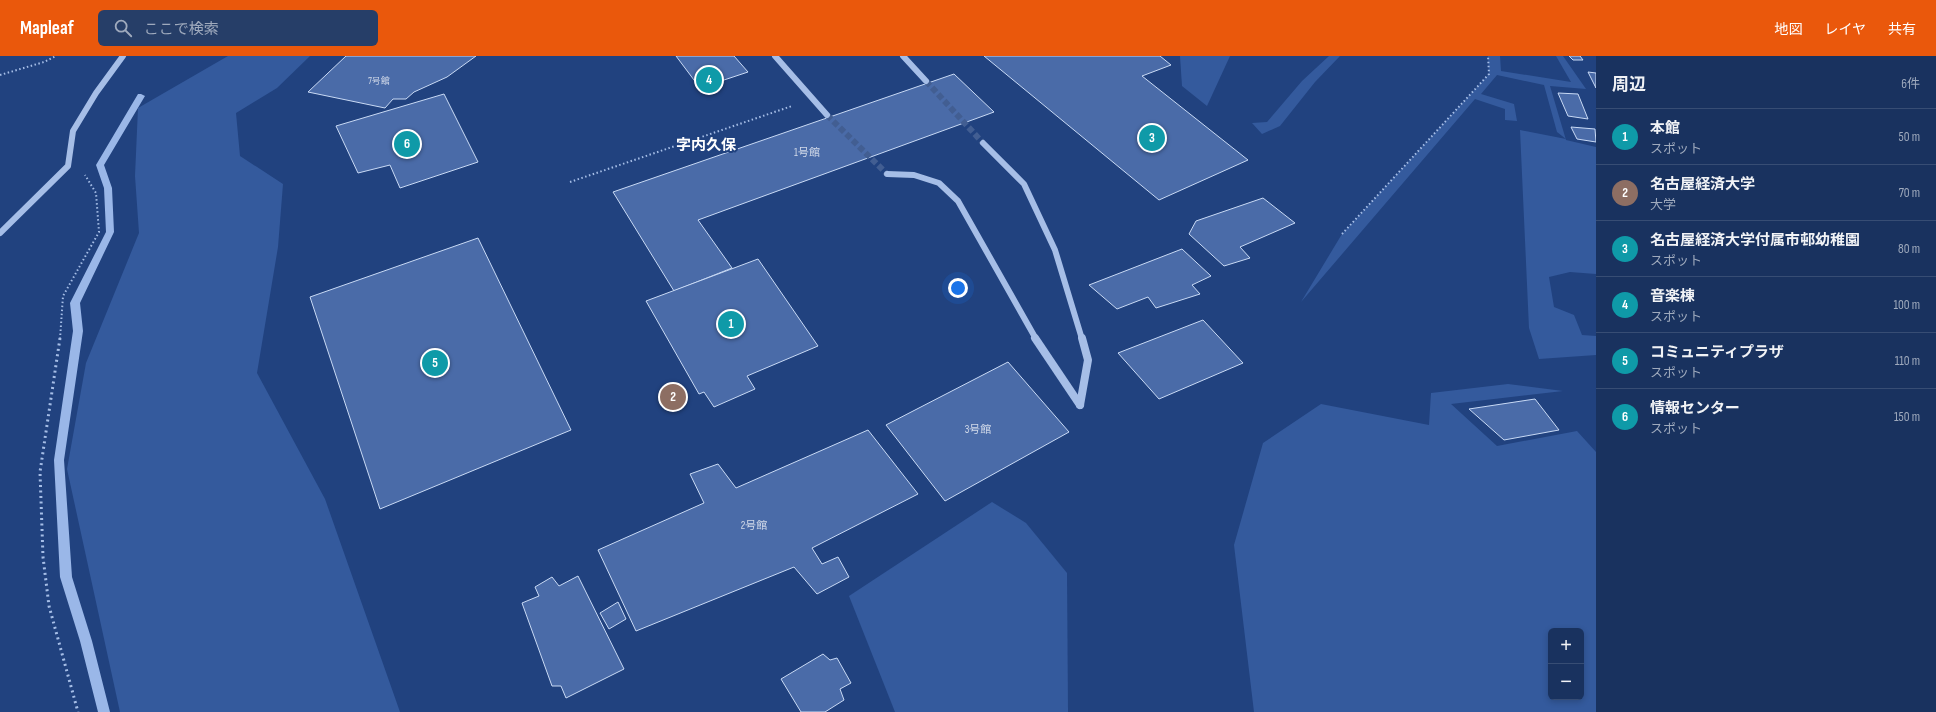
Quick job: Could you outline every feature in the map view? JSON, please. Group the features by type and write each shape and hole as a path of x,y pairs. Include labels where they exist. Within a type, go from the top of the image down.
{"street":[{"path":"0,233 68,166 74,131 96,93 123,56"},
{"path":"775,56 814,98 827,115"},
{"path":"903,56 926,81"},
{"path":"887,174 914,175 939,183 958,201 1043,352 1080,404 1088,360 1055,250 1024,184 983,142"}],"path":[{"path":"0,75 44,62 56,56"},
{"path":"1342,234 1489,74 1488,56"},
{"path":"570,182 814,98"},
{"path":"68,166 85,173 96,193 98,232 63,296 62,328 40,472 43,557 49,606 78,712"}],"shaded area":[{"path":"228,56 310,56 277,88 236,113 240,156 283,184 278,247 257,373 325,499 400,712 120,712 67,469 86,363 139,233 135,176 138,108"},
{"path":"1180,56 1230,56 1207,106 1182,86"},
{"path":"1329,56 1340,56 1315,82 1280,126 1262,134 1252,123 1267,122 1302,81"},
{"path":"1488,56 1500,56 1501,71 1571,82 1556,56 1563,56 1586,89 1550,86 1566,139 1557,132 1544,85 1497,75 1481,94 1514,104 1517,121 1505,120 1505,109 1475,99 1301,302 1342,234 1489,74"},
{"path":"1520,130 1566,139 1596,147 1596,274 1570,272 1549,277 1554,307 1574,315 1582,335 1596,336 1596,355 1539,359 1529,328"},
{"path":"1508,384 1563,391 1451,404 1497,446 1577,431 1596,452 1596,712 1254,712 1234,545 1263,443 1321,404 1429,425 1431,393"},
{"path":"992,502 1026,523 1067,573 1068,712 895,712 849,596"}],"building":[{"path":"346,56 476,56 447,77 414,92 406,99 393,99 385,108 308,92"},
{"path":"676,56 734,56 748,72 700,88"},
{"path":"984,56 1160,56 1171,65 1142,76 1248,160 1159,200"},
{"path":"1569,56 1580,56 1583,60 1573,60"},
{"path":"1588,72 1596,73 1596,88"},
{"path":"954,74 994,112 698,220 732,268 674,291 613,192"},
{"path":"1558,93 1578,94 1588,119 1568,116"},
{"path":"444,94 478,162 400,188 390,165 358,173 336,126"},
{"path":"1571,127 1595,129 1596,142 1577,139"},
{"path":"1263,198 1295,223 1240,247 1250,258 1224,266 1189,234 1196,221"},
{"path":"478,238 571,430 380,509 310,297"},
{"path":"1182,249 1211,276 1192,285 1200,294 1156,308 1148,297 1117,309 1089,285"},
{"path":"758,259 818,346 747,376 755,389 714,407 704,392 699,394 646,301"},
{"path":"1203,320 1243,363 1159,399 1118,353"},
{"path":"1008,362 1069,432 945,501 886,425"},
{"path":"1535,399 1559,430 1504,440 1469,409"},
{"path":"868,430 918,494 812,548 822,564 838,557 849,577 817,594 794,567 636,631 598,550 704,503 690,474 718,464 736,488"},
{"path":"578,576 624,669 566,698 561,686 552,686 522,603 539,596 535,587 552,577 559,586"},
{"path":"618,602 626,619 609,629 600,613"},
{"path":"823,654 830,660 837,658 851,683 840,689 844,700 825,712 801,712 781,679"}],"waterway":[{"path":"104,712 86,641 66,577 59,460 78,331 75,303 110,232 108,188 100,165 141,96"}],"tunnel":[{"path":"926,81 983,143"},
{"path":"827,115 887,174"}],"place":[{"name":"音楽棟","path":"709,80"},
{"name":"名古屋経済大学付属市邨幼稚園","path":"1152,138"},
{"name":"情報センター","path":"407,144"},
{"name":"本館","path":"731,324"},
{"name":"コミュニティプラザ","path":"435,363"},
{"name":"名古屋経済大学","path":"673,397"}],"district":[{"name":"字内久保","path":"706,145"}]}
